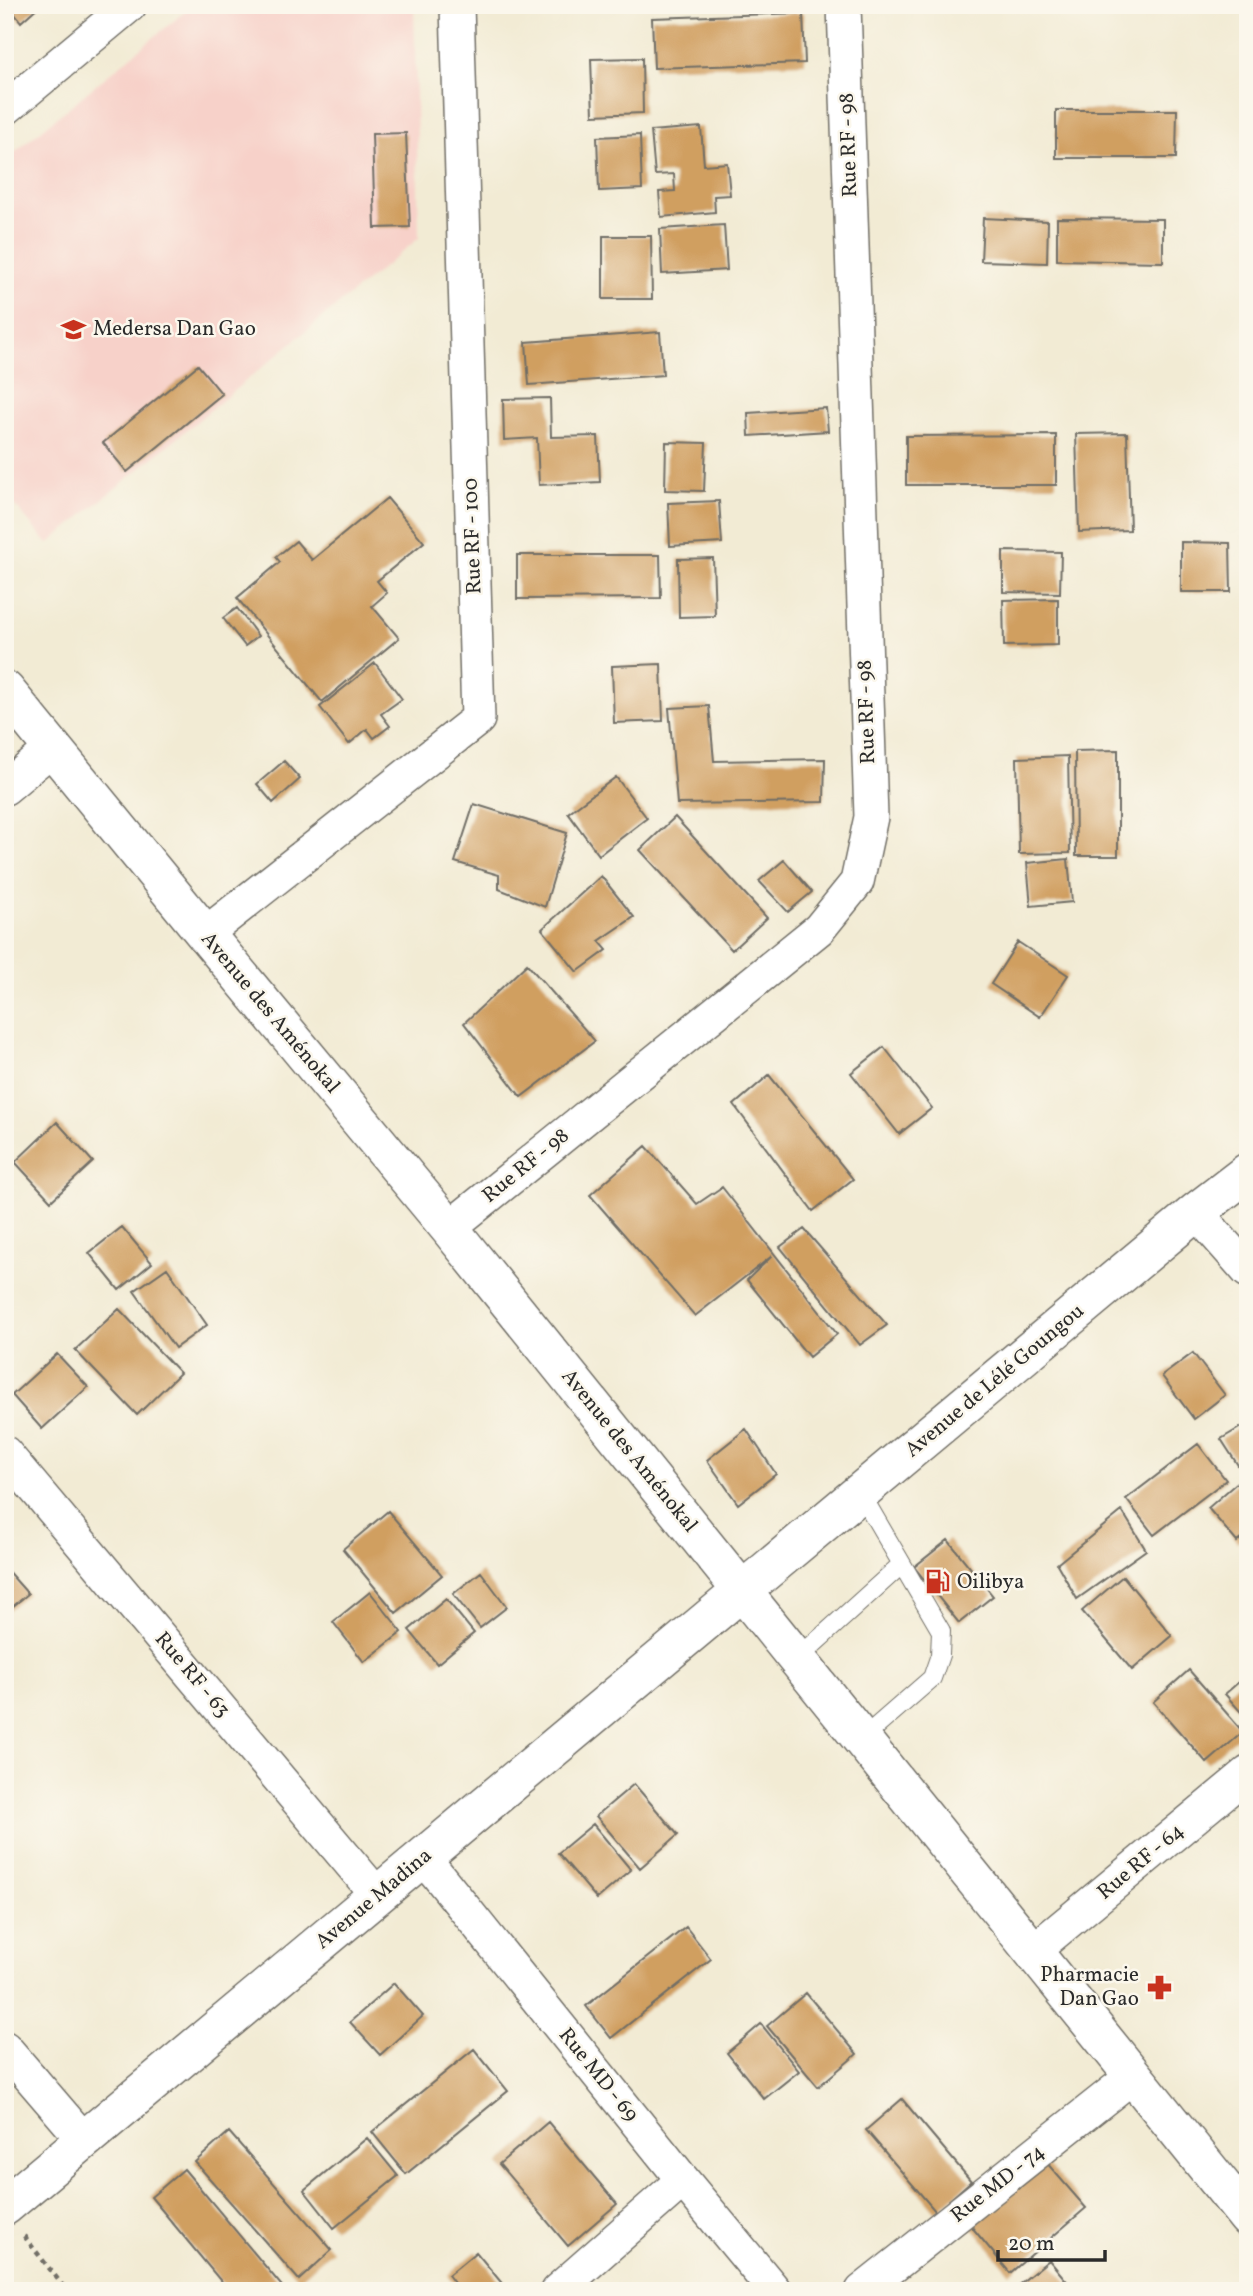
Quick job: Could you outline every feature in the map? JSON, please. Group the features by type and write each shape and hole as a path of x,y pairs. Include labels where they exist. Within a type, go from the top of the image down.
{"main road":[{"name":"Avenue des Aménokal","path":"5,690 449,1228 1248,2218"},
{"name":"Avenue de Lélé Goungou","path":"743,1592 1196,1212 1248,1172"},
{"name":"Avenue Madina","path":"13,2219 84,2140 743,1592"}],"street":[{"path":"5,109 130,5"},
{"name":"Rue RF - 100","path":"205,934 478,719 457,5"},
{"name":"Rue RF - 98","path":"449,1228 819,929 857,882 871,817 844,5"},
{"path":"5,788 54,747"},
{"path":"1196,1212 1248,1271"},
{"name":"Rue RF - 63","path":"5,1453 378,1896"},
{"name":"Rue RF - 64","path":"1033,1951 1248,1773"},
{"name":"Rue MD - 69","path":"424,1858 775,2291"},
{"path":"5,2048 84,2140"},
{"name":"Rue MD - 74","path":"862,2291 1133,2076"},
{"path":"557,2291 683,2180"}],"lane":[{"path":"861,1494 941,1631 940,1655 932,1678 862,1739"},
{"path":"797,1659 902,1564"}],"path":[{"path":"13,2219 66,2291"}],"shaded area":[{"path":"193,5 414,5 419,238 48,544 5,494 5,160"}],"building":[{"path":"8,5 40,5 21,22"},
{"path":"803,13 805,63 654,68 652,18"},
{"path":"642,58 643,113 593,115 591,59"},
{"path":"1056,110 1177,110 1176,158 1056,158"},
{"path":"701,127 704,165 727,163 730,195 714,196 715,212 661,217 659,192 675,191 674,174 655,175 651,131"},
{"path":"406,133 410,227 375,228 372,134"},
{"path":"640,135 642,189 599,191 597,137"},
{"path":"983,218 1048,221 1047,263 981,261"},
{"path":"1057,218 1163,219 1163,262 1057,260"},
{"path":"724,225 727,270 662,274 660,229"},
{"path":"603,236 651,236 652,299 603,299"},
{"path":"660,332 663,375 529,385 526,342"},
{"path":"198,365 222,394 127,472 103,443"},
{"path":"550,398 551,437 598,436 600,482 539,485 537,438 504,440 503,399"},
{"path":"826,408 828,431 749,436 748,413"},
{"path":"1127,433 1130,530 1079,532 1076,434"},
{"path":"1056,435 1056,485 906,485 906,436"},
{"path":"666,442 706,443 704,491 665,490"},
{"path":"387,498 424,542 377,581 387,593 372,606 399,638 322,702 237,598 280,562 276,557 296,541 312,560"},
{"path":"719,501 722,543 670,546 668,503"},
{"path":"1181,542 1230,543 1231,592 1181,592"},
{"path":"1003,551 1061,552 1060,593 1003,592"},
{"path":"517,555 660,555 661,598 517,599"},
{"path":"713,558 715,616 679,617 678,559"},
{"path":"1058,599 1058,645 1004,646 1003,600"},
{"path":"237,608 258,636 245,646 223,618"},
{"path":"375,663 402,699 381,714 390,726 374,738 367,729 349,744 320,707"},
{"path":"661,664 663,721 614,723 612,666"},
{"path":"709,706 714,761 825,759 824,802 677,804 669,708"},
{"path":"1118,750 1118,856 1076,856 1075,751"},
{"path":"1068,756 1070,853 1019,854 1017,758"},
{"path":"284,761 300,779 273,803 257,784"},
{"path":"616,777 647,818 599,855 568,813"},
{"path":"474,804 567,833 545,907 499,889 499,875 455,862"},
{"path":"675,817 767,918 732,950 640,850"},
{"path":"1068,859 1072,902 1031,906 1027,863"},
{"path":"784,860 812,892 788,912 759,881"},
{"path":"601,876 634,917 599,941 607,950 577,972 542,929"},
{"path":"1018,942 1068,975 1040,1017 991,984"},
{"path":"527,964 595,1041 521,1097 464,1023"},
{"path":"884,1047 932,1108 899,1134 851,1073"},
{"path":"769,1075 853,1179 813,1211 734,1105"},
{"path":"57,1122 93,1162 51,1201 15,1162"},
{"path":"646,1146 697,1204 722,1187 837,1334 809,1357 747,1280 772,1256 695,1316 590,1195"},
{"path":"122,1227 152,1263 119,1290 89,1253"},
{"path":"804,1229 887,1325 860,1345 780,1247"},
{"path":"167,1268 207,1325 175,1348 134,1291"},
{"path":"119,1309 180,1373 137,1415 75,1350"},
{"path":"1193,1353 1225,1395 1194,1419 1162,1376"},
{"path":"57,1354 88,1387 42,1429 12,1395"},
{"path":"1248,1423 1248,1466 1241,1470 1221,1439"},
{"path":"746,1429 776,1474 738,1504 707,1460"},
{"path":"1198,1444 1226,1480 1154,1535 1126,1499"},
{"path":"1248,1473 1248,1533 1237,1542 1208,1508"},
{"path":"388,1511 442,1575 396,1613 343,1549"},
{"path":"1122,1511 1146,1550 1077,1599 1057,1564"},
{"path":"948,1540 993,1596 959,1623 914,1567"},
{"path":"5,1568 28,1594 5,1613"},
{"path":"481,1572 507,1607 480,1628 453,1594"},
{"path":"1123,1576 1172,1636 1132,1670 1082,1611"},
{"path":"370,1592 402,1632 364,1662 333,1622"},
{"path":"446,1599 474,1633 437,1664 409,1630"},
{"path":"1189,1670 1243,1732 1207,1763 1153,1702"},
{"path":"1248,1674 1248,1720 1225,1694"},
{"path":"634,1784 678,1835 640,1868 596,1816"},
{"path":"593,1824 631,1870 597,1899 558,1853"},
{"path":"686,1927 711,1959 611,2038 586,2006"},
{"path":"394,1983 423,2016 380,2055 350,2022"},
{"path":"806,1993 857,2054 818,2087 767,2026"},
{"path":"761,2024 799,2071 764,2099 727,2053"},
{"path":"474,2049 508,2091 406,2174 372,2132"},
{"path":"902,2099 971,2181 936,2212 866,2130"},
{"path":"548,2122 617,2204 568,2246 499,2164"},
{"path":"229,2132 332,2250 299,2280 195,2162"},
{"path":"367,2138 398,2176 334,2228 304,2190"},
{"path":"1046,2162 1086,2208 1010,2273 971,2226"},
{"path":"184,2169 286,2291 229,2291 151,2197"},
{"path":"476,2252 505,2287 501,2291 460,2291 448,2275"},
{"path":"1049,2260 1075,2291 1011,2291"}],"place":[{"name":"Medersa Dan Gao","path":"73,329"},
{"name":"Oilibya","path":"937,1582"},
{"name":"Pharmacie Dan Gao","path":"1159,1987"}]}
